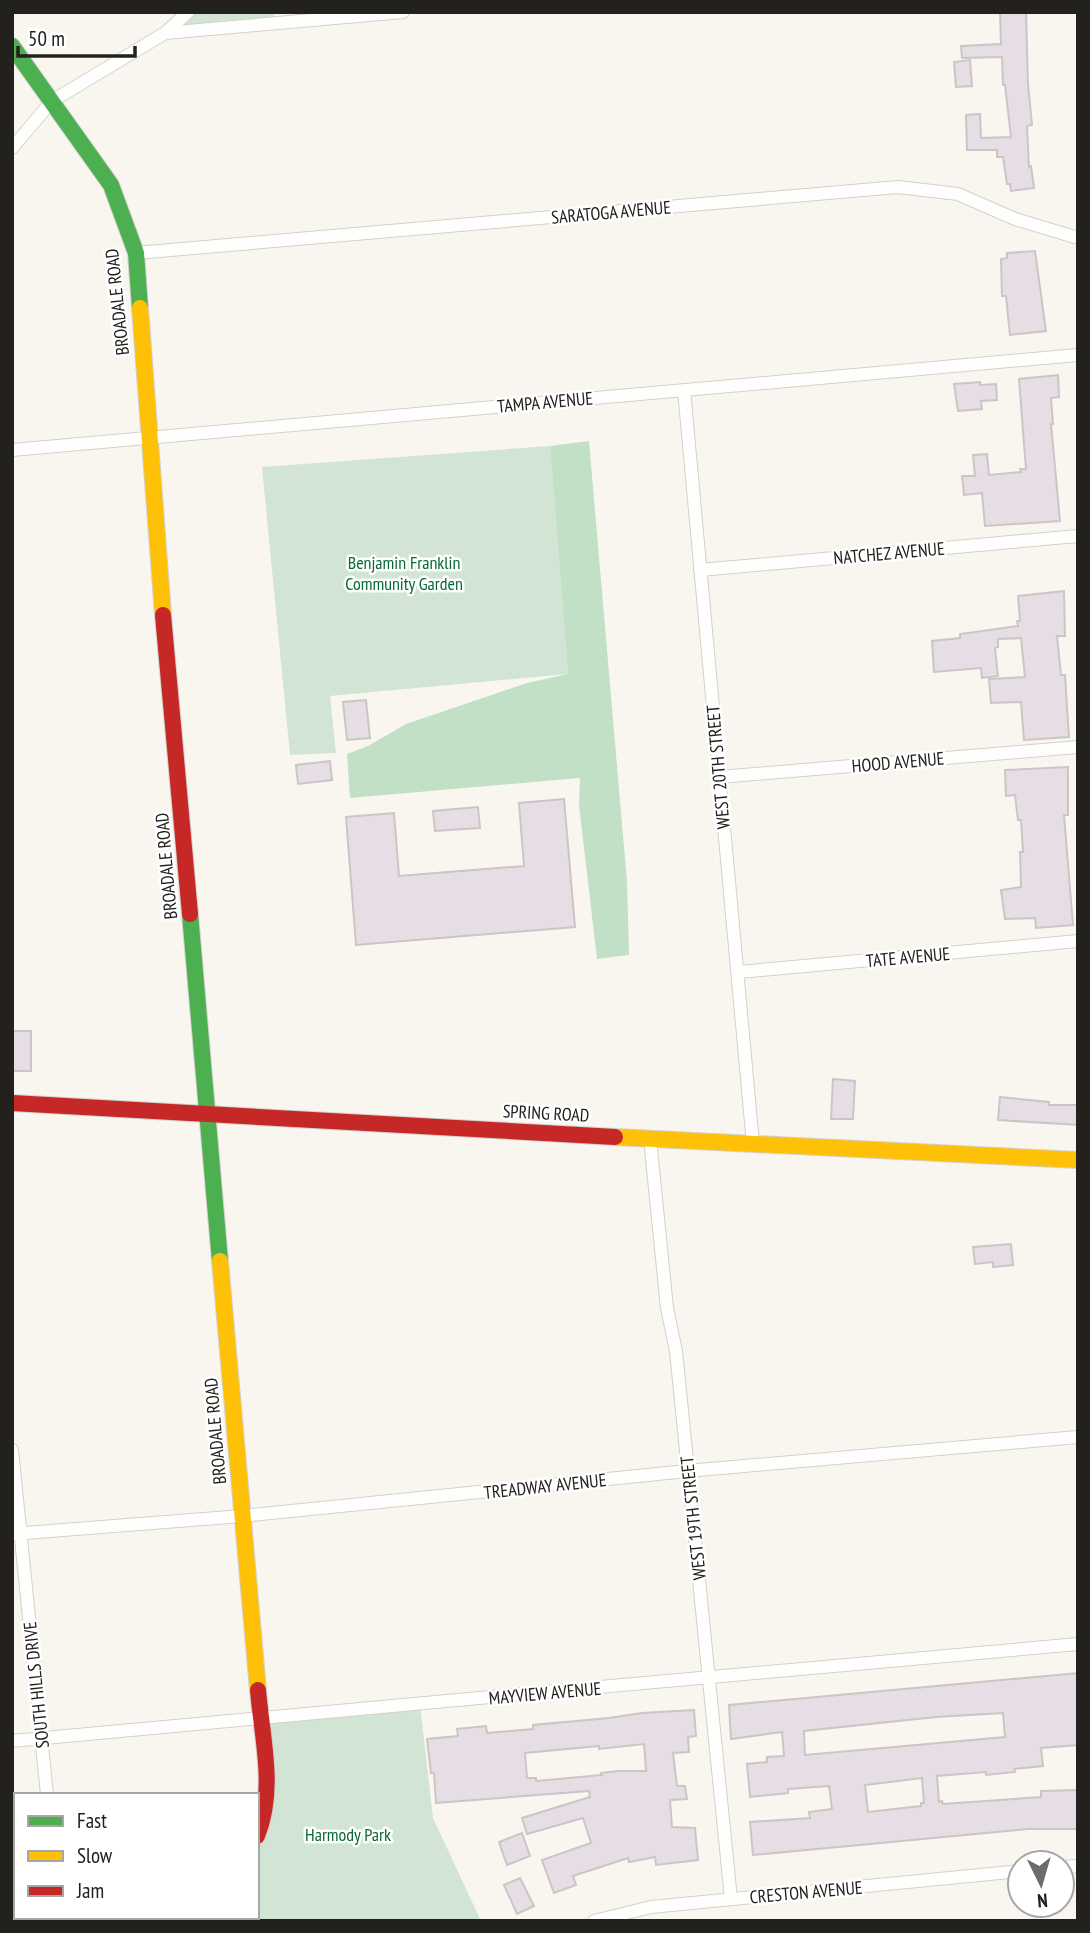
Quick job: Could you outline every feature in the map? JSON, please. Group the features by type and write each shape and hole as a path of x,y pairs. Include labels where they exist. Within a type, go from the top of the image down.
{"street":[{"path":"12,148 52,101 165,33 188,12"},
{"path":"165,33 275,18 403,12"},
{"name":"BROADALE ROAD","path":"12,46 111,185 136,253 148,439 206,1113 267,1772 265,1810 259,1830"},
{"name":"SARATOGA AVENUE","path":"136,253 898,187 958,194 1015,219 1078,238"},
{"name":"TAMPA AVENUE","path":"12,450 1078,355"},
{"name":"WEST 20TH STREET","path":"684,390 753,1144"},
{"name":"NATCHEZ AVENUE","path":"700,570 1078,536"},
{"name":"HOOD AVENUE","path":"719,777 1078,747"},
{"name":"TATE AVENUE","path":"739,972 1078,941"},
{"name":"SPRING ROAD","path":"12,1103 1078,1160"},
{"name":"WEST 19TH STREET","path":"650,1139 667,1308 676,1351 731,1899"},
{"name":"TREADWAY AVENUE","path":"16,1534 242,1516 687,1471 1078,1437"},
{"name":"SOUTH HILLS DRIVE","path":"12,1450 16,1534 47,1793"},
{"name":"MAYVIEW AVENUE","path":"12,1741 1078,1644"},
{"name":"CRESTON AVENUE","path":"594,1921 651,1907 1006,1872"}],"green space":[{"path":"188,12 273,12 277,23 165,33"},
{"path":"589,441 627,882 629,955 597,959 579,805 580,778 350,798 347,754 368,746 406,724 527,683 568,674 550,446"},
{"name":"Benjamin Franklin Community Garden","path":"550,446 568,674 330,696 336,753 290,755 262,467"},
{"name":"Harmody Park","path":"420,1704 433,1818 481,1921 60,1921 259,1919 259,1832 262,1826 260,1717"}],"building":[{"path":"1000,12 1026,12 1032,125 1027,126 1029,167 1031,166 1034,188 1011,191 1010,184 1007,184 1003,157 997,157 997,150 967,150 966,115 980,114 981,138 1011,137 1003,85 1002,57 962,58 961,46 1001,44"},
{"path":"970,60 972,86 956,87 954,62"},
{"path":"1035,251 1046,331 1010,335 1006,296 1002,296 1001,259 1007,258 1007,253"},
{"path":"1058,375 1059,397 1051,398 1051,424 1060,521 985,526 982,493 964,495 962,476 975,476 973,455 987,454 989,475 1021,472 1020,469 1026,469 1019,379"},
{"path":"980,382 980,385 996,384 997,400 981,401 982,409 958,411 954,384"},
{"path":"1064,591 1065,636 1057,636 1061,675 1065,675 1069,737 1024,740 1021,702 991,703 989,679 1025,677 1021,638 998,639 998,647 995,648 998,676 982,678 981,668 934,672 932,641 1018,626 1018,596"},
{"path":"366,700 370,738 347,740 343,702"},
{"path":"330,761 332,780 298,784 296,765"},
{"path":"1068,767 1068,815 1064,815 1073,925 1036,928 1035,918 1005,919 1001,890 1021,887 1020,852 1023,852 1021,820 1018,820 1015,795 1006,796 1005,770"},
{"path":"564,799 575,927 356,945 346,817 394,813 399,876 524,866 519,803"},
{"path":"478,807 480,828 435,831 433,811"},
{"path":"12,1031 31,1031 31,1071 12,1071"},
{"path":"833,1079 855,1081 853,1119 831,1119"},
{"path":"1000,1097 1049,1102 1049,1105 1078,1105 1078,1125 998,1120"},
{"path":"1011,1244 1013,1265 993,1267 993,1262 975,1264 973,1247"},
{"path":"1078,1673 1078,1745 1041,1748 1043,1766 986,1775 986,1772 937,1776 939,1802 942,1801 943,1804 1041,1797 1041,1791 1078,1790 1078,1829 1028,1829 753,1855 750,1822 810,1818 809,1812 832,1809 829,1786 788,1789 788,1793 750,1797 747,1764 767,1762 767,1757 784,1756 782,1732 731,1739 729,1705","holes":["1003,1713 1005,1737 805,1755 804,1731","922,1778 924,1803 921,1803 921,1806 868,1812 865,1785"]},
{"path":"694,1710 696,1736 688,1737 689,1752 673,1753 677,1786 685,1786 687,1799 670,1800 672,1827 695,1828 698,1860 656,1865 655,1857 629,1862 628,1858 573,1876 576,1885 554,1893 542,1860 591,1843 583,1818 527,1834 522,1818 590,1797 589,1791 436,1803 434,1773 431,1773 427,1739 458,1736 457,1729 486,1726 487,1733 642,1713","holes":["644,1744 646,1771 617,1771 601,1773 602,1775 536,1781 536,1778 527,1778 525,1753"]},
{"path":"522,1833 530,1856 507,1865 499,1842"},
{"path":"520,1878 534,1906 517,1914 504,1885"}],"traffic: fast":[{"path":"12,46 111,185 136,253 140,308"},
{"path":"190,914 220,1261"}],"traffic: slow":[{"path":"140,308 163,615"},
{"path":"615,1137 1078,1160"},
{"path":"220,1261 258,1690"}],"traffic: jam":[{"path":"163,615 190,914"},
{"path":"12,1103 615,1137"},
{"path":"258,1690 267,1782 259,1830"}]}
